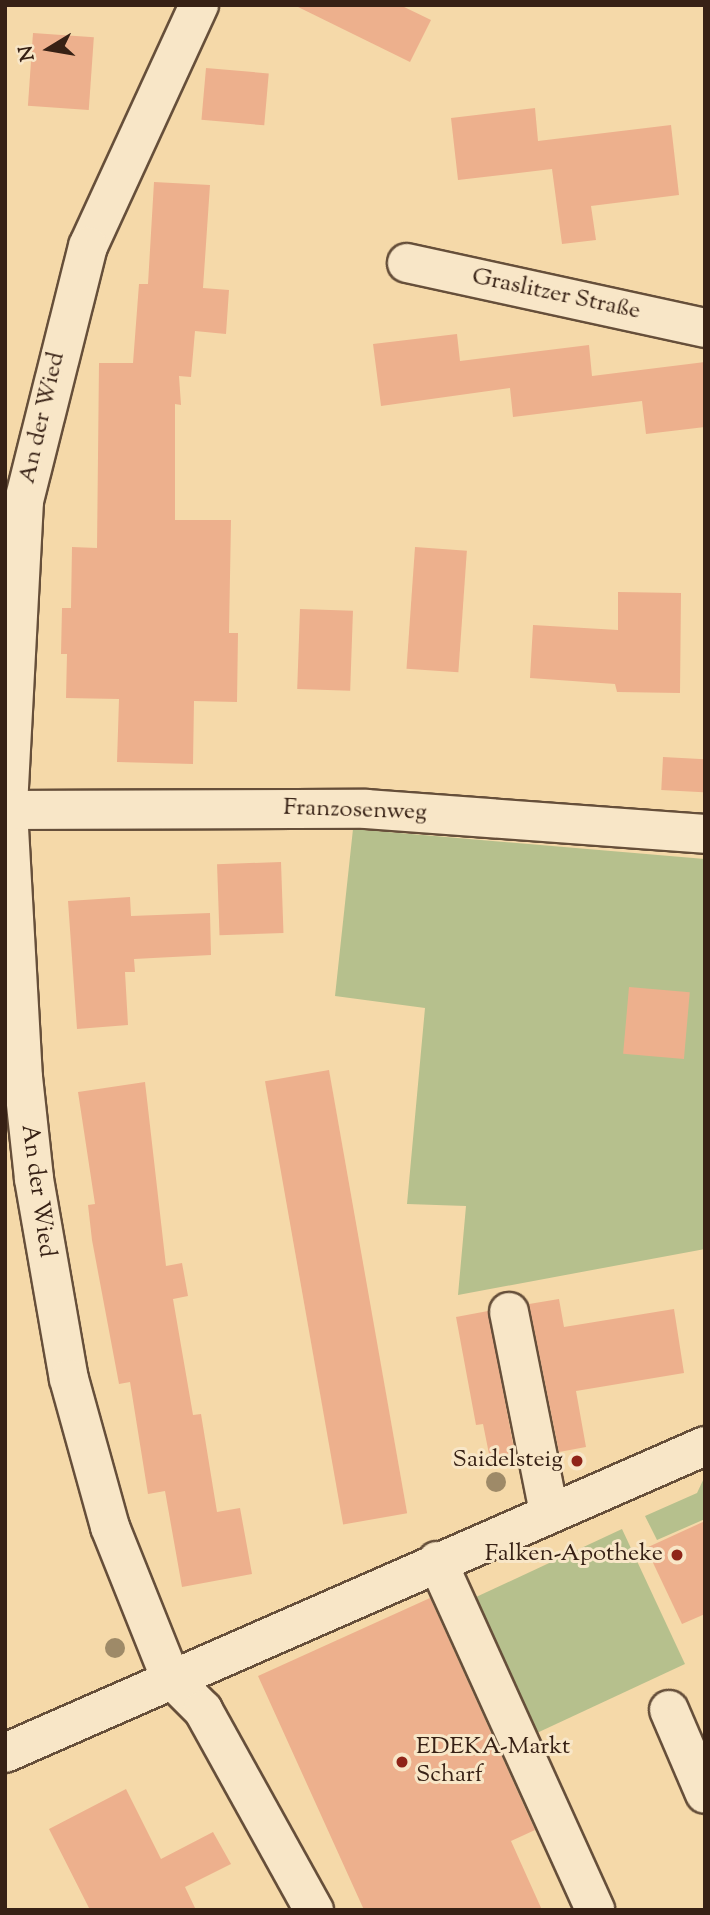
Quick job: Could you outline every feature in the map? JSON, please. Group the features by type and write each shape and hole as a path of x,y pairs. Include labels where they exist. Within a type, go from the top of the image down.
{"street":[{"name":"An der Wied","path":"170,1677 110,1527 51,1288 23,1077 6,810 21,530 48,391 88,246 199,5"},
{"name":"Graslitzer Straße","path":"407,263 705,328"},
{"name":"Franzosenweg","path":"6,810 366,809 705,834"},
{"path":"509,1312 549,1513"},
{"path":"5,1753 170,1677 705,1446"},
{"path":"437,1561 595,1910"},
{"path":"170,1677 203,1710 314,1910"},
{"path":"668,1710 705,1794"}],"green space":[{"path":"353,829 705,859 705,1249 458,1295 466,1206 407,1204 425,1008 335,996"},
{"path":"705,1476 705,1519 657,1540 645,1516 697,1493"},
{"path":"622,1529 685,1664 534,1735 471,1600"}],"building":[{"path":"294,5 400,5 431,20 410,62"},
{"path":"33,33 94,37 89,110 28,106"},
{"path":"206,68 269,73 264,125 201,120"},
{"path":"535,108 538,141 671,125 679,195 591,206 596,240 562,244 552,169 458,180 451,118"},
{"path":"154,182 210,185 203,288 229,290 226,334 195,331 191,377 179,376 181,405 175,404 175,520 231,520 229,633 238,633 237,702 194,701 193,764 117,762 119,699 66,698 67,654 61,654 62,608 71,608 72,547 97,548 99,363 133,363 139,284 148,284"},
{"path":"457,334 460,361 589,345 592,376 705,362 705,427 646,434 642,401 513,417 510,388 381,406 373,344"},
{"path":"415,547 467,551 458,672 406,669"},
{"path":"618,592 681,593 680,693 617,692 615,684 530,678 533,625 618,630"},
{"path":"300,609 353,611 350,691 297,689"},
{"path":"663,757 705,759 703,792 661,790"},
{"path":"281,862 283,933 220,935 217,864"},
{"path":"130,897 131,916 210,913 211,955 134,959 135,972 125,972 128,1025 77,1029 68,901"},
{"path":"629,987 690,992 684,1059 623,1054"},
{"path":"329,1070 407,1513 343,1524 265,1081"},
{"path":"145,1082 166,1266 182,1263 188,1296 173,1299 193,1415 201,1414 217,1512 240,1508 252,1574 182,1587 165,1491 148,1494 130,1382 119,1384 92,1240 88,1205 95,1204 78,1092"},
{"path":"559,1299 564,1327 674,1309 684,1373 576,1391 586,1447 559,1452 529,1304"},
{"path":"488,1311 517,1465 492,1469 483,1424 476,1425 456,1317"},
{"path":"705,1521 705,1614 682,1624 646,1548"},
{"name":"EDEKA-Markt Scharf","path":"430,1598 535,1830 511,1841 542,1910 364,1910 258,1676"},
{"path":"126,1789 161,1859 213,1832 231,1864 185,1887 196,1910 90,1910 49,1829"}],"place":[{"name":"Saidelsteig","path":"577,1461"},
{"name":"Falken-Apotheke","path":"677,1555"},
{"name":"EDEKA-Markt Scharf","path":"402,1762"}]}
